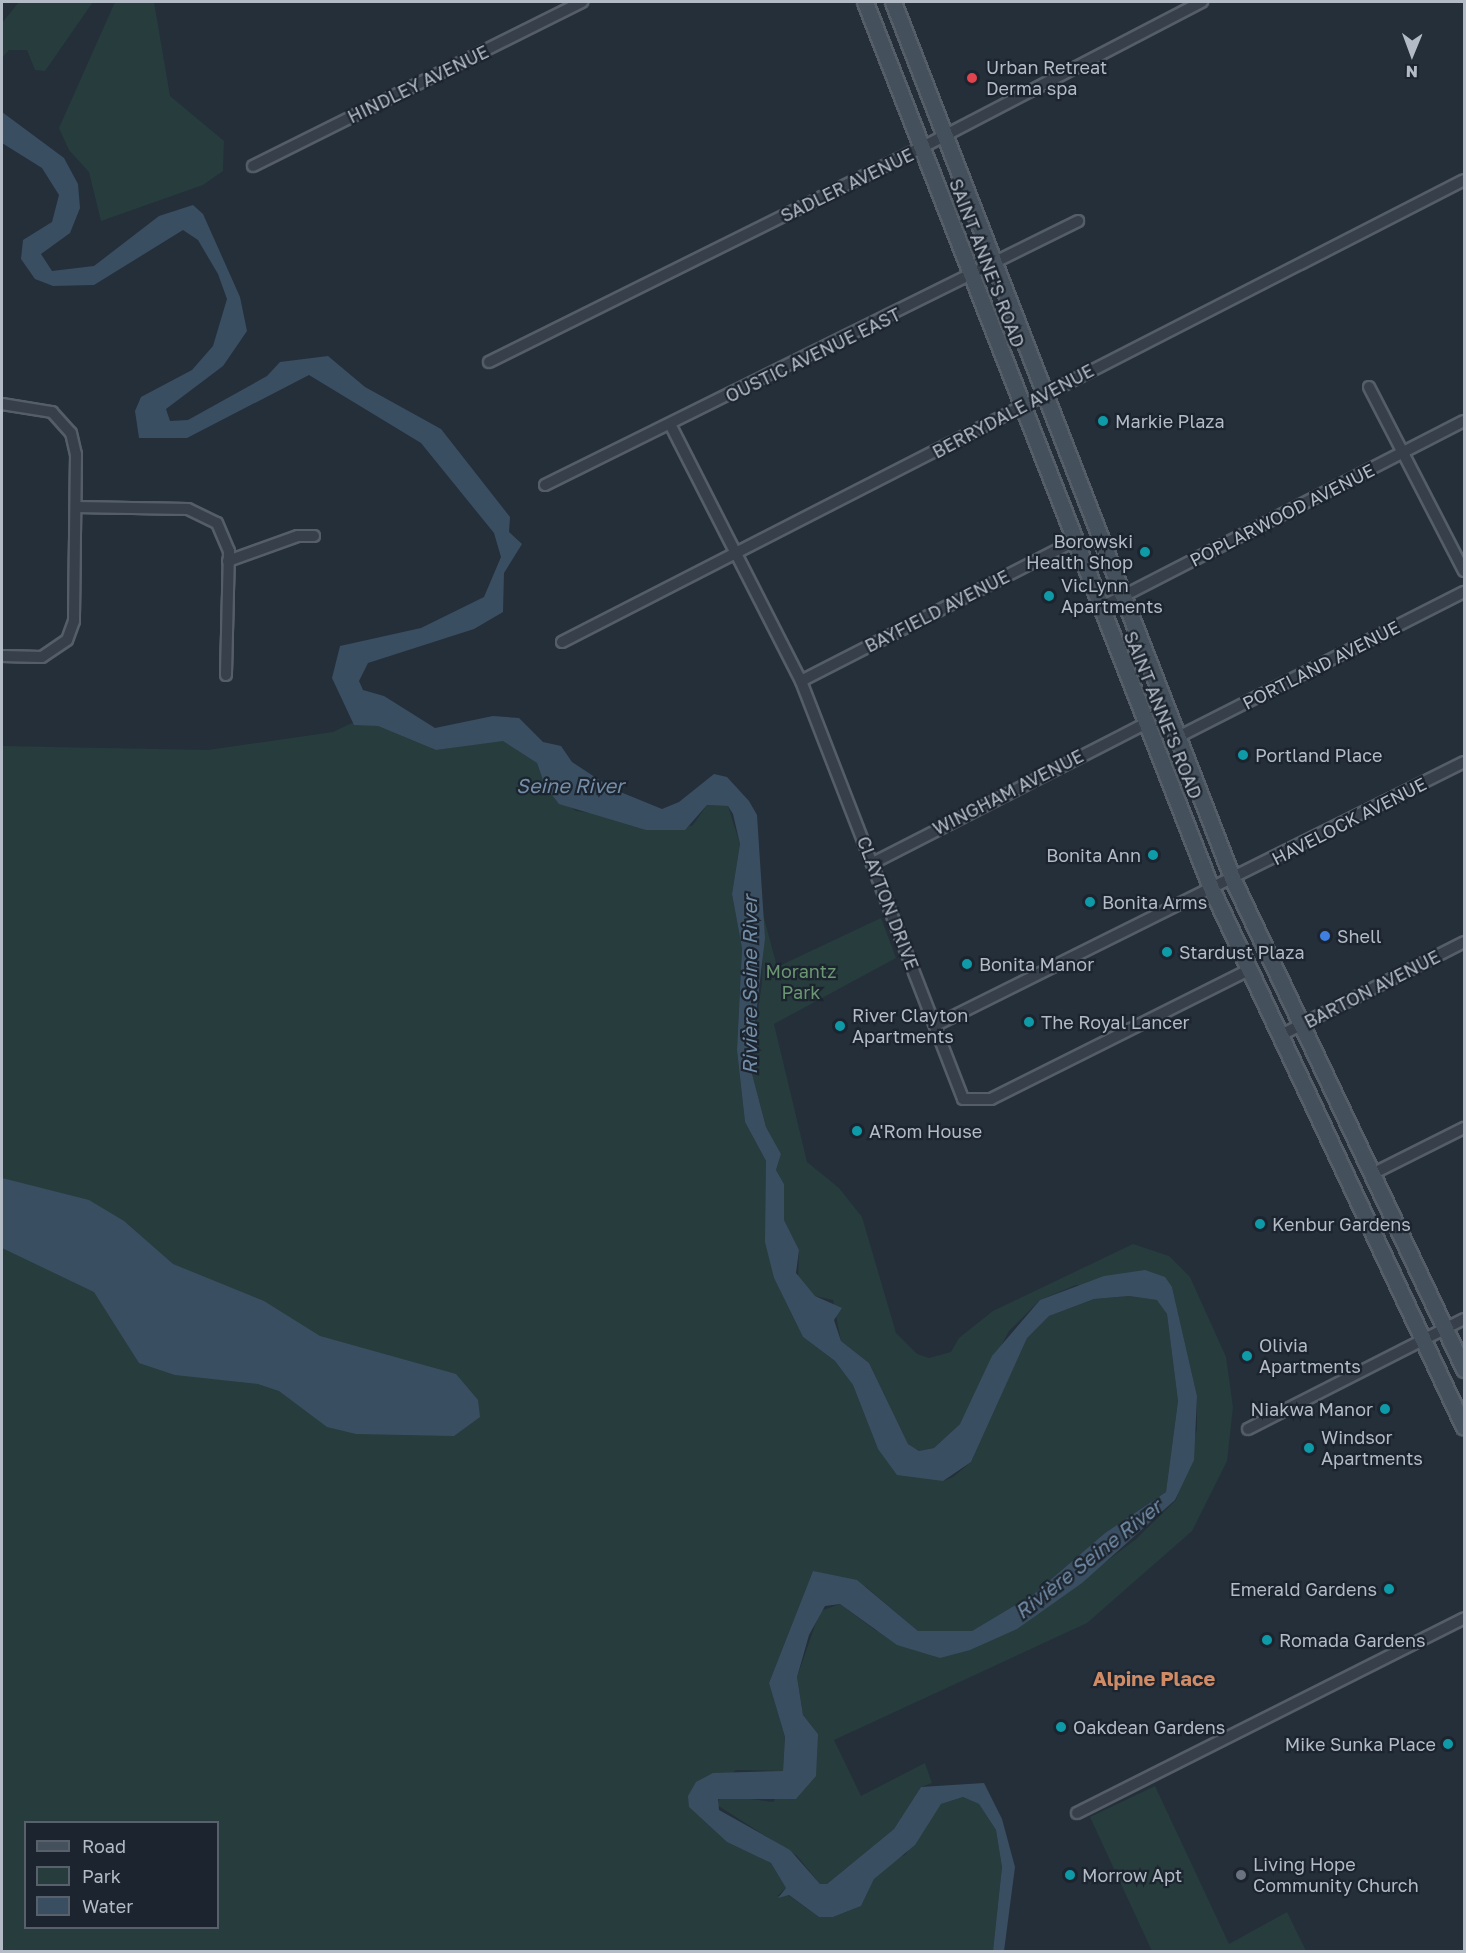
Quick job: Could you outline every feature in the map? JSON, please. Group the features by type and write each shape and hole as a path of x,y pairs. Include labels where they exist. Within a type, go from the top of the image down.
{"main road":[{"name":"SAINT ANNE'S ROAD","path":"865,2 1145,724 1211,888 1247,971 1464,1427"},
{"name":"SAINT ANNE'S ROAD","path":"892,2 1233,880 1374,1173 1464,1369"}],"street":[{"name":"HINDLEY AVENUE","path":"253,166 582,2"},
{"name":"SADLER AVENUE","path":"489,362 921,148 944,133 1202,2"},
{"name":"BERRYDALE AVENUE","path":"562,642 735,556 1045,394 1464,180"},
{"name":"OUSTIC AVENUE EAST","path":"545,484 671,426 972,278 1078,221"},
{"path":"1369,387 1464,571"},
{"path":"2,404 41,407 62,420 76,454 74,621 67,640 42,657 2,656"},
{"name":"POPLARWOOD AVENUE","path":"1100,608 1464,421"},
{"name":"CLAYTON DRIVE","path":"671,426 735,556 801,681 963,1099 977,1103 1247,971"},
{"path":"76,507 203,512 224,534 228,561 226,675"},
{"path":"228,561 298,536 315,536"},
{"name":"BAYFIELD AVENUE","path":"801,681 1074,541"},
{"name":"PORTLAND AVENUE","path":"1178,737 1464,592"},
{"name":"WINGHAM AVENUE","path":"873,863 1145,724"},
{"name":"HAVELOCK AVENUE","path":"936,1025 1211,888 1233,880 1464,762"},
{"name":"BARTON AVENUE","path":"1279,1036 1464,942"},
{"path":"1374,1173 1464,1128"},
{"path":"1248,1429 1464,1319"},
{"path":"1077,1813 1464,1618"}],"green space":[{"path":"19,2 93,2 45,71 35,70 27,50 9,50 2,58 2,23"},
{"path":"115,2 154,2 170,96 224,141 223,171 203,185 101,221 89,172 69,150 59,128"},
{"path":"352,723 378,726 436,750 503,740 537,763 545,786 576,811 692,826 707,805 728,806 740,844 732,894 742,948 737,1050 745,1122 766,1161 774,1278 803,1337 835,1361 853,1385 878,1449 943,1481 953,1477 971,1462 1027,1337 1049,1316 1094,1299 1129,1296 1158,1300 1167,1314 1178,1401 1166,1492 1105,1533 1034,1594 972,1631 918,1631 866,1587 813,1571 769,1683 785,1737 783,1771 736,1770 689,1807 727,1842 771,1863 786,1888 777,1896 788,1895 819,1917 833,1917 861,1906 874,1879 892,1860 905,1855 941,1804 963,1797 979,1804 996,1830 1002,1867 993,1951 2,1952 2,746 208,750 333,732"},
{"name":"Morantz Park","path":"763,914 777,967 881,918 896,958 774,1024 807,1162 839,1188 862,1217 896,1333 917,1354 929,1358 951,1352 959,1338 993,1311 1133,1244 1169,1256 1190,1277 1226,1357 1233,1407 1227,1461 1192,1531 1087,1623 834,1740 861,1796 925,1763 932,1783 921,1787 894,1829 827,1884 820,1884 797,1856 717,1805 721,1795 773,1802 818,1734 803,1715 797,1677 820,1611 840,1604 875,1630 939,1658 1062,1595 1136,1539 1176,1500 1197,1429 1197,1396 1172,1287 1076,1285 1040,1300 1009,1331 960,1424 934,1448 919,1451 908,1444 869,1363 841,1341 833,1300 815,1296 798,1279 799,1250 784,1220 784,1184 776,1170 781,1154 766,1127 750,1066 762,983"},
{"path":"1155,1786 1229,1944 1287,1912 1306,1951 1152,1951 1090,1817"}],"water":[{"name":"Seine River","path":"2,112 64,158 78,184 80,208 70,233 41,254 52,271 94,266 159,216 193,205 203,214 240,297 247,331 223,366 166,409 170,421 188,420 267,376 280,362 328,356 365,387 441,429 510,517 509,532 522,544 504,573 503,612 474,629 368,663 359,681 363,690 384,696 435,728 493,716 519,718 543,742 561,746 572,762 613,789 662,809 679,802 714,774 727,777 749,801 757,815 765,938 750,1066 766,1127 781,1154 776,1170 784,1184 784,1220 799,1250 796,1273 815,1296 842,1308 834,1320 841,1341 869,1363 908,1444 919,1451 934,1448 960,1424 992,1356 1040,1300 1104,1276 1145,1270 1165,1277 1172,1287 1197,1396 1194,1460 1175,1500 1082,1583 1017,1629 970,1650 940,1658 897,1645 840,1604 825,1606 809,1635 797,1677 803,1715 818,1734 816,1776 796,1799 718,1799 719,1810 790,1850 820,1884 827,1884 894,1829 921,1787 984,1783 1002,1819 1015,1867 1004,1951 993,1951 1002,1867 996,1830 979,1804 963,1797 941,1804 915,1845 874,1879 861,1906 833,1917 819,1917 789,1895 778,1898 786,1888 771,1863 727,1842 689,1807 688,1796 696,1782 713,1773 783,1771 785,1737 769,1683 813,1571 857,1580 918,1631 972,1631 1034,1594 1105,1533 1166,1492 1178,1401 1167,1314 1157,1300 1129,1296 1094,1299 1049,1316 1027,1338 971,1462 943,1481 897,1475 878,1449 853,1385 835,1361 803,1337 774,1278 765,1242 766,1161 745,1122 737,1050 742,948 732,894 740,844 733,814 728,806 707,805 685,830 646,830 559,804 545,786 537,763 503,741 436,750 378,726 354,725 332,678 340,646 421,628 484,597 501,557 494,533 421,443 309,375 187,438 139,438 135,411 141,397 192,370 213,346 227,299 218,274 198,240 183,230 94,285 53,286 35,279 21,259 23,240 52,222 59,195 42,168 2,143"},
{"path":"2,1178 89,1200 124,1221 173,1264 264,1301 320,1336 456,1374 478,1400 480,1417 454,1436 356,1434 327,1427 279,1391 258,1384 175,1375 139,1363 94,1292 2,1248"}],"place":[{"name":"Urban Retreat Derma spa","path":"972,78"},
{"name":"Markie Plaza","path":"1103,421"},
{"name":"Borowski Health Shop","path":"1145,552"},
{"name":"VicLynn Apartments","path":"1049,596"},
{"name":"Portland Place","path":"1243,755"},
{"name":"Bonita Ann","path":"1153,855"},
{"name":"Bonita Arms","path":"1090,902"},
{"name":"Shell","path":"1325,936"},
{"name":"Stardust Plaza","path":"1167,952"},
{"name":"Bonita Manor","path":"967,964"},
{"name":"The Royal Lancer","path":"1029,1022"},
{"name":"River Clayton Apartments","path":"840,1026"},
{"name":"A'Rom House","path":"857,1131"},
{"name":"Kenbur Gardens","path":"1260,1224"},
{"name":"Olivia Apartments","path":"1247,1356"},
{"name":"Niakwa Manor","path":"1385,1409"},
{"name":"Windsor Apartments","path":"1309,1448"},
{"name":"Emerald Gardens","path":"1389,1589"},
{"name":"Romada Gardens","path":"1267,1640"},
{"name":"Oakdean Gardens","path":"1061,1727"},
{"name":"Mike Sunka Place","path":"1448,1744"},
{"name":"Morrow Apt","path":"1070,1875"},
{"name":"Living Hope Community Church","path":"1241,1875"}],"district":[{"name":"Alpine Place","path":"1154,1678"}],"water label":[{"name":"Rivière Seine River","path":"749,985"},
{"name":"Rivière Seine River","path":"1088,1559"}]}
